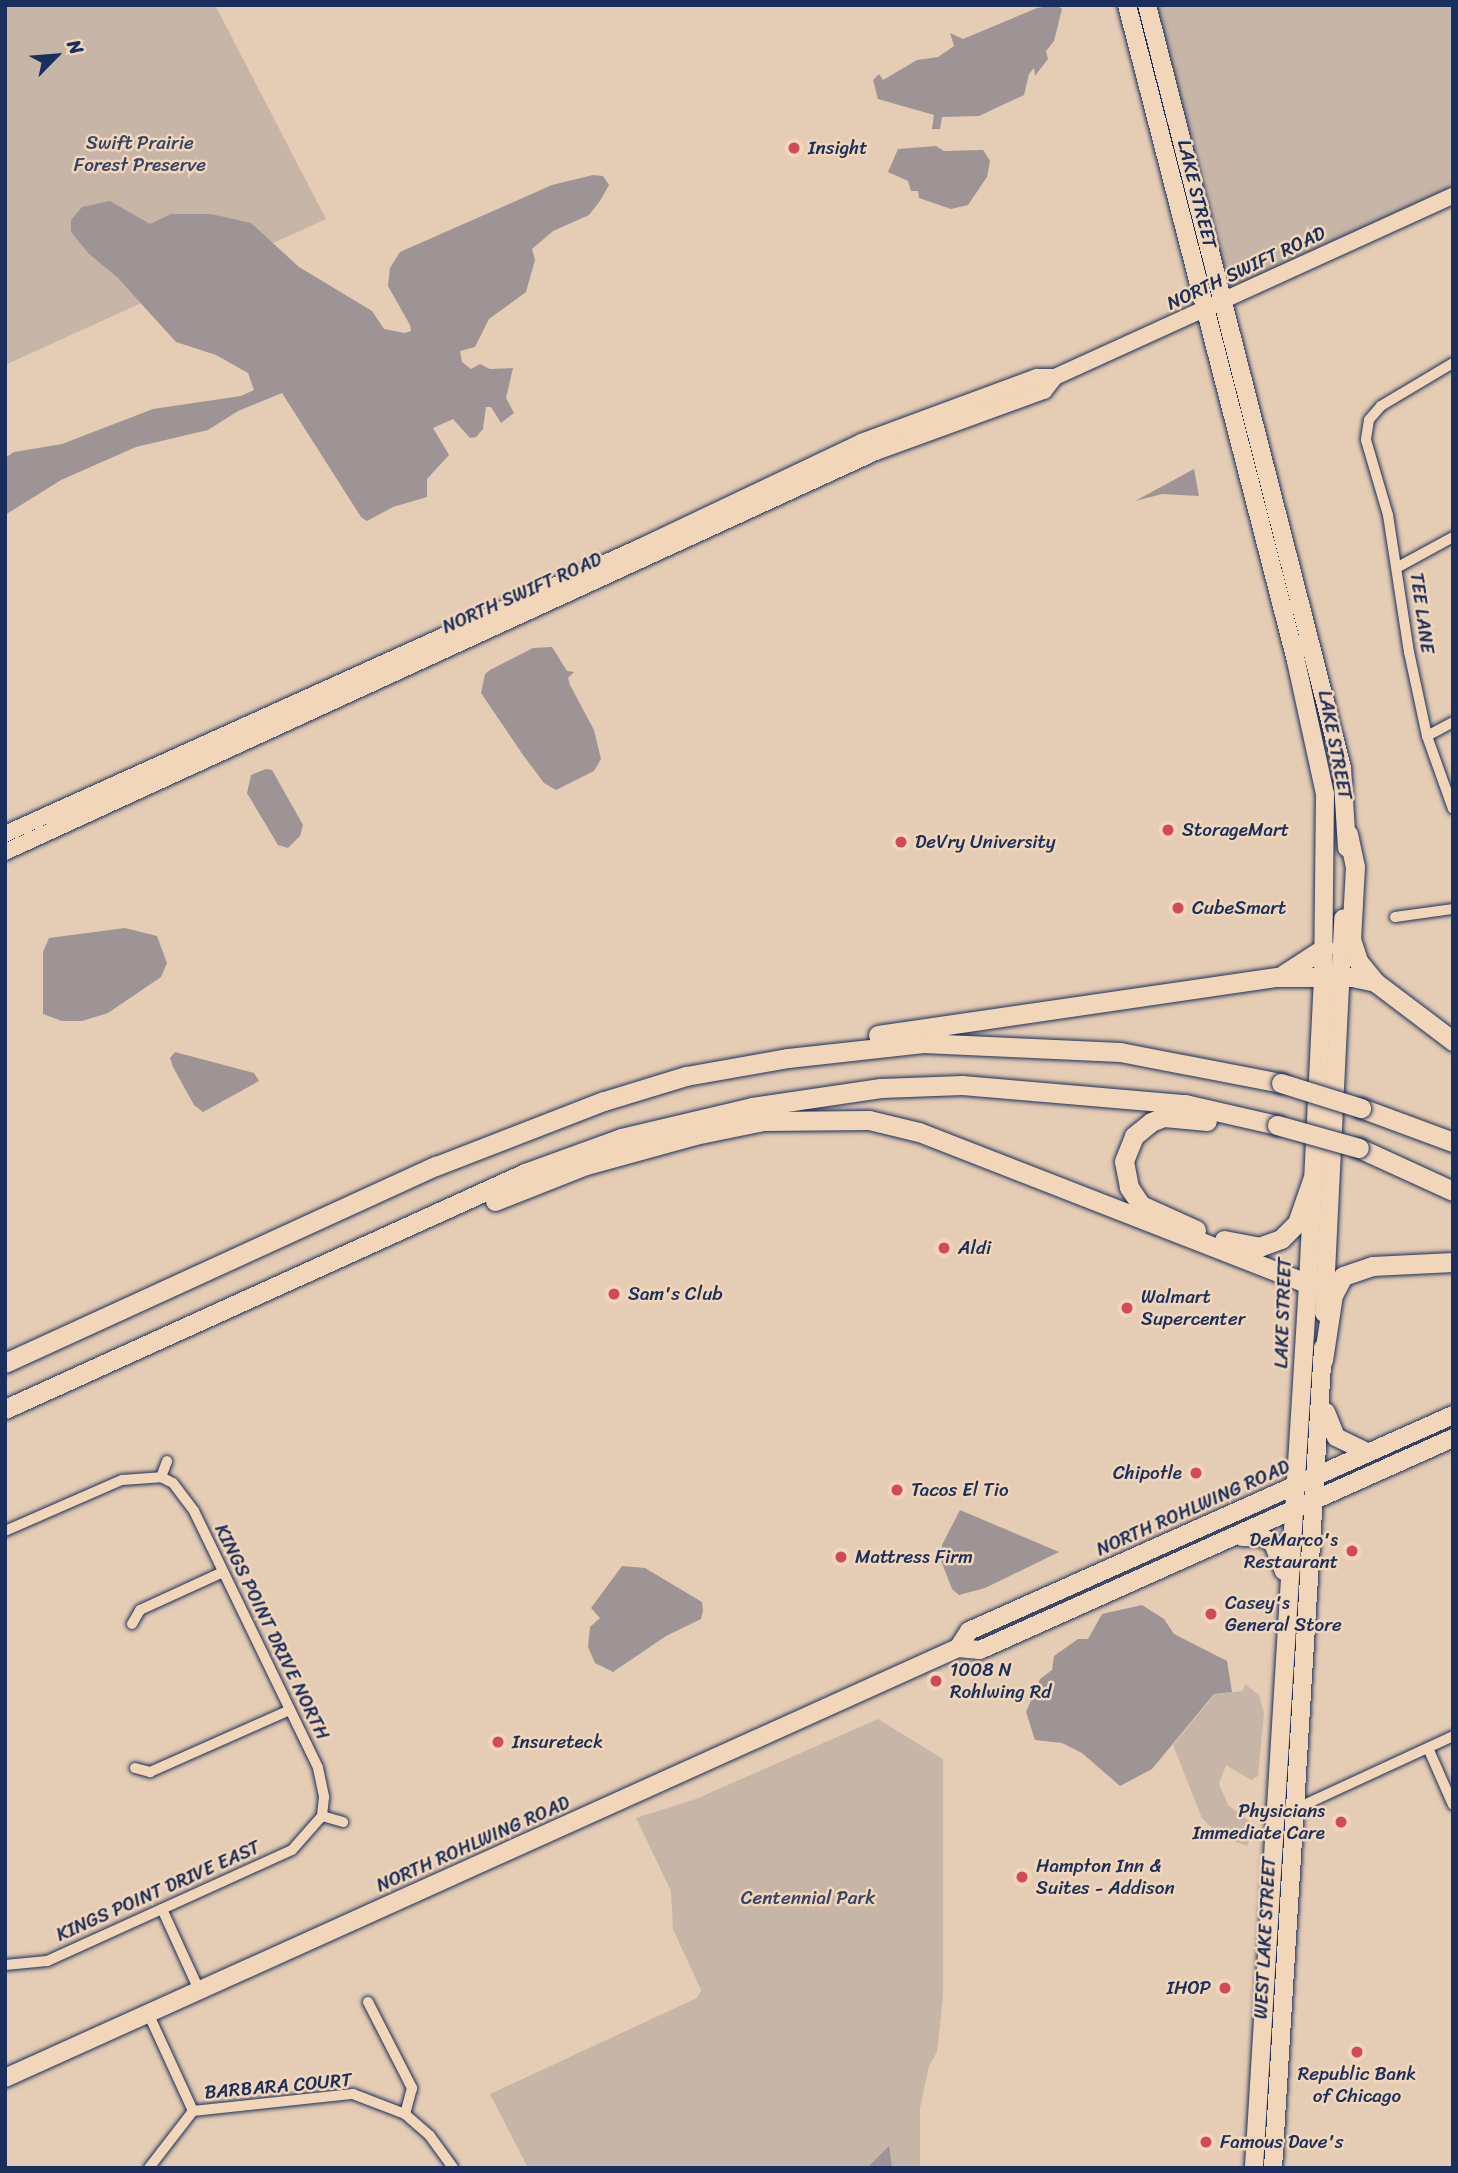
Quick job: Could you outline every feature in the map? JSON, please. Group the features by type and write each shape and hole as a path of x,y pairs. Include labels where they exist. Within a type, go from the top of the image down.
{"highway":[{"path":"1348,834 1354,866 1351,939 1358,961 1375,982 1453,1041"},
{"path":"1277,977 1324,948"},
{"path":"5,1363 436,1166 604,1101 761,1052 1277,977 1375,982"},
{"path":"686,1076 788,1058 923,1043 1120,1052 1281,1083 1361,1108 1453,1142"},
{"path":"5,1409 555,1161 621,1138 752,1107 881,1088 962,1085 1185,1104 1358,1154 1453,1191"},
{"path":"321,1267 625,1153 764,1121 837,1117 919,1132 1308,1284"},
{"path":"1277,1130 1164,1117 1145,1126 1130,1143 1124,1161 1126,1178 1141,1205 1247,1247 1270,1244 1292,1231 1312,1180"},
{"path":"1323,1360 1333,1295 1343,1276 1372,1266 1453,1262"}],"main road":[{"name":"LAKE STREET","path":"1128,5 1320,766 1327,833 1324,948 1332,978 1328,1243 1317,1501"},
{"name":"LAKE STREET","path":"1147,5 1226,302 1342,768 1348,834 1312,1180 1308,1284 1291,1513"},
{"path":"1308,1284 1322,1265 1328,1243"},
{"path":"1322,1393 1328,1425 1336,1437 1367,1452"},
{"name":"NORTH ROHLWING ROAD","path":"5,2078 957,1648 969,1632 1453,1415"},
{"name":"NORTH ROHLWING ROAD","path":"957,1648 980,1650 1291,1513 1453,1438"},
{"name":"WEST LAKE STREET","path":"1273,2168 1317,1501"},
{"name":"WEST LAKE STREET","path":"1254,2168 1291,1513"},
{"path":"1232,1539 1262,1537 1273,1543 1288,1585"}],"street":[{"name":"NORTH SWIFT ROAD","path":"5,834 638,548 861,442 1037,377 1055,377 1226,302 1453,196"},
{"name":"TEE LANE","path":"1453,363 1388,400 1369,419 1367,450 1383,496 1398,567 1409,652 1427,736 1453,809"},
{"name":"NORTH SWIFT ROAD","path":"5,852 866,457 1044,391 1055,377"},
{"path":"1398,567 1453,537"},
{"path":"1427,736 1453,722"},
{"path":"1395,916 1453,909"},
{"path":"5,1531 112,1483 161,1476 167,1461"},
{"name":"KINGS POINT DRIVE NORTH","path":"161,1476 183,1493 290,1710 321,1777 322,1816"},
{"path":"132,1624 140,1610 223,1572"},
{"path":"135,1768 150,1772 290,1710"},
{"path":"1276,1808 1295,1811 1453,1736"},
{"path":"1428,1748 1453,1805"},
{"path":"322,1816 343,1822"},
{"name":"KINGS POINT DRIVE EAST","path":"5,1965 47,1961 292,1850 322,1816"},
{"path":"162,1909 199,1990"},
{"path":"368,2002 412,2088 405,2114 430,2136 453,2168"},
{"path":"148,2013 193,2111 149,2168"},
{"name":"BARBARA COURT","path":"193,2111 353,2094 405,2114"}],"green space":[{"name":"Swift Prairie Forest Preserve","path":"5,5 215,5 326,219 5,365"},
{"path":"1154,5 1453,5 1453,186 1236,290 1219,277"},
{"path":"1128,1568 1012,1630 970,1643 969,1638"},
{"path":"1245,1684 1259,1695 1264,1713 1258,1776 1251,1780 1226,1765 1219,1784 1228,1805 1255,1826 1247,1846 1220,1836 1202,1818 1173,1745 1215,1694 1243,1691"},
{"name":"Centennial Park","path":"878,1719 943,1759 943,1996 937,2052 929,2066 920,2108 920,2168 528,2168 490,2094 697,1998 701,1990 673,1929 671,1891 636,1818 696,1799"}],"shaded area":[{"path":"1056,5 1062,9 1054,41 1046,51 1048,59 1035,76 1034,68 1029,74 1024,95 979,116 942,117 940,129 932,129 934,115 878,99 873,80 879,74 883,80 917,60 938,57 954,46 950,33 963,39 1037,8"},
{"path":"936,146 944,151 983,150 990,161 987,177 968,205 951,209 919,198 918,191 911,191 908,181 888,172 898,149"},
{"path":"593,175 603,176 609,185 600,201 589,215 553,231 532,249 535,260 526,292 489,319 475,347 460,351 462,362 471,369 480,364 490,369 513,368 506,398 514,413 501,423 491,407 486,407 483,429 476,437 470,438 453,419 433,428 449,455 427,479 427,497 393,507 367,521 361,517 282,393 238,411 208,430 136,447 61,480 5,515 5,458 14,452 62,444 153,409 241,396 254,390 248,373 216,355 176,342 117,277 89,254 71,232 71,220 82,207 110,201 150,224 171,214 211,214 251,223 299,267 372,311 384,329 405,333 411,331 410,325 388,286 390,268 400,252 552,185"},
{"path":"1194,469 1199,496 1162,494 1135,501"},
{"path":"552,647 567,671 574,672 568,678 570,685 594,730 601,759 594,771 556,790 544,783 481,693 485,674 490,670 533,648"},
{"path":"266,769 272,770 303,825 300,836 288,848 278,845 247,793 251,775"},
{"path":"125,928 157,936 167,963 161,977 108,1013 82,1021 62,1021 43,1014 43,952 49,938"},
{"path":"175,1052 254,1073 259,1081 203,1112 194,1105 173,1067 170,1058"},
{"path":"960,1510 1059,1552 985,1588 959,1595 952,1589 940,1558 942,1545"},
{"path":"622,1566 645,1568 702,1602 703,1611 701,1619 666,1636 613,1672 595,1663 588,1647 590,1627 600,1618 591,1608"},
{"path":"1142,1605 1164,1619 1174,1634 1227,1661 1232,1692 1214,1694 1152,1769 1120,1786 1082,1753 1062,1743 1035,1740 1026,1712 1040,1679 1052,1670 1054,1656 1078,1639 1088,1639 1102,1614"},
{"path":"889,2146 892,2168 867,2168"}],"place":[{"name":"Insight","path":"794,148"},
{"name":"StorageMart","path":"1168,830"},
{"name":"DeVry University","path":"901,842"},
{"name":"CubeSmart","path":"1178,908"},
{"name":"Aldi","path":"944,1248"},
{"name":"Sam's Club","path":"614,1294"},
{"name":"Walmart Supercenter","path":"1127,1308"},
{"name":"Chipotle","path":"1196,1473"},
{"name":"Tacos El Tio","path":"897,1490"},
{"name":"DeMarco's Restaurant","path":"1352,1551"},
{"name":"Mattress Firm","path":"841,1557"},
{"name":"Casey's General Store","path":"1211,1614"},
{"name":"1008 N Rohlwing Rd","path":"936,1681"},
{"name":"Insureteck","path":"498,1742"},
{"name":"Physicians Immediate Care","path":"1341,1822"},
{"name":"Hampton Inn & Suites - Addison","path":"1022,1877"},
{"name":"IHOP","path":"1225,1988"},
{"name":"Republic Bank of Chicago","path":"1357,2052"},
{"name":"Famous Dave's","path":"1206,2142"}]}
